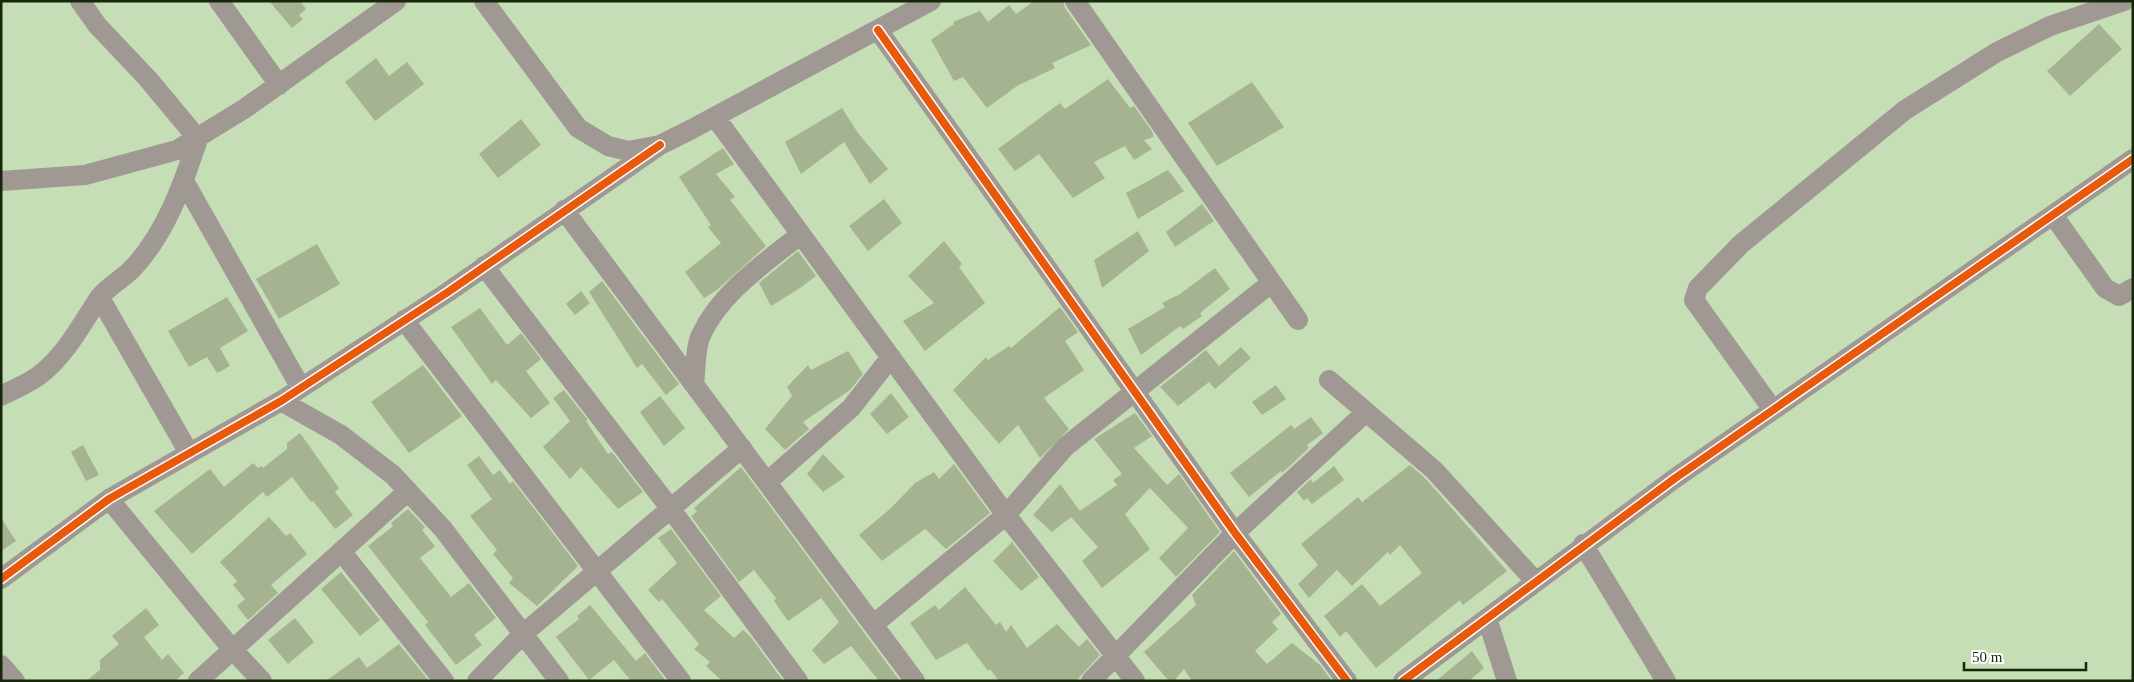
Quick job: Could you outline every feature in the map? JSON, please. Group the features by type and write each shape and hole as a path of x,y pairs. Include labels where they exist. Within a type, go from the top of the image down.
{"street":[{"path":"80,1 97,25 148,79 198,139"},
{"path":"219,1 279,85"},
{"path":"1,181 85,175 177,150 198,139 279,85 396,1"},
{"path":"484,1 578,128 608,146 628,151 660,145"},
{"path":"1,579 109,500 281,401 484,266 660,145 931,1"},
{"path":"1075,1 1298,320"},
{"path":"1773,410 1694,300 1698,288 1741,244 1787,204 1905,110 1997,52 2050,26 2124,1"},
{"path":"878,30 1235,533 1347,681"},
{"path":"715,117 1006,515 1135,681"},
{"path":"1,396 40,375 62,355 100,298 133,268 156,239 184,181 198,139"},
{"path":"1403,681 1536,582 1583,544 2133,159"},
{"path":"184,181 301,388"},
{"path":"564,210 916,681"},
{"path":"2053,215 2105,288 2120,296 2133,288"},
{"path":"694,384 701,336 739,285 800,234"},
{"path":"484,266 670,508 798,681"},
{"path":"874,624 1006,515 1065,447 1271,282"},
{"path":"100,298 189,453"},
{"path":"404,320 681,681"},
{"path":"667,347 701,336"},
{"path":"767,482 851,408 891,357"},
{"path":"1329,380 1434,470 1536,582"},
{"path":"281,401 341,435 393,475 443,529 559,681"},
{"path":"1091,681 1235,533 1366,413"},
{"path":"476,681 523,634 742,448"},
{"path":"198,681 408,491"},
{"path":"109,500 232,649 262,681"},
{"path":"1583,544 1666,681"},
{"path":"341,551 444,681"},
{"path":"1487,618 1507,681"},
{"path":"1,665 15,681"}],"building":[{"path":"269,1 300,1 306,9 299,15 303,19 292,28"},
{"path":"1034,1 1063,1 1065,8 1091,45 1052,63 1055,68 1017,86 987,108 963,77 954,81 931,40 954,24 953,22 980,11 988,22 1009,5 1016,14"},
{"path":"2099,24 2122,49 2070,96 2047,71"},
{"path":"376,58 389,76 407,62 424,84 375,121 345,82"},
{"path":"1108,79 1130,108 1134,106 1152,131 1154,137 1144,140 1152,149 1134,160 1125,146 1094,162 1105,178 1073,198 1039,154 1015,171 998,149 1060,103 1065,109"},
{"path":"1252,82 1284,127 1217,166 1188,123"},
{"path":"842,108 858,133 888,169 870,184 844,142 801,174 785,142"},
{"path":"521,119 541,145 498,178 479,154"},
{"path":"723,148 734,164 716,174 735,197 730,200 766,246 717,290 704,298 685,272 721,243 708,227 711,225 679,177"},
{"path":"1168,170 1184,191 1138,219 1126,193"},
{"path":"884,199 902,223 868,251 849,226"},
{"path":"1202,204 1214,221 1175,247 1166,232"},
{"path":"1138,231 1149,251 1102,288 1094,260"},
{"path":"944,241 962,264 959,267 985,303 925,351 903,321 934,303 908,276"},
{"path":"317,244 340,284 279,319 256,279"},
{"path":"798,251 816,276 771,306 759,283"},
{"path":"1215,268 1230,289 1200,313 1202,316 1183,329 1180,326 1141,355 1128,329 1165,307 1162,303 1180,294"},
{"path":"602,281 679,384 666,395 642,364 637,368 589,292"},
{"path":"581,291 590,303 575,315 566,304"},
{"path":"227,297 248,331 220,348 230,366 217,373 207,357 189,367 168,331"},
{"path":"1060,307 1078,332 1065,341 1084,370 1044,398 1069,429 1040,458 1018,425 999,444 953,390 986,357 988,360 1009,346 1011,348"},
{"path":"480,308 507,345 521,333 541,359 526,371 550,403 531,418 496,380 492,384 451,327"},
{"path":"1241,347 1251,358 1215,389 1209,382 1178,406 1160,387 1206,350 1219,366"},
{"path":"848,351 863,374 850,390 803,422 809,429 785,450 765,429 792,396 787,387 808,365 811,370"},
{"path":"423,365 462,416 409,453 371,402"},
{"path":"1276,385 1286,399 1262,415 1252,402"},
{"path":"564,390 588,420 586,421 608,454 612,452 643,492 618,509 581,467 570,479 543,447 570,421 553,398"},
{"path":"891,393 909,417 887,434 870,414"},
{"path":"660,396 685,428 664,446 640,412"},
{"path":"1135,413 1152,436 1134,448 1167,485 1179,474 1220,532 1176,577 1159,558 1188,528 1150,488 1125,514 1150,549 1102,588 1082,561 1098,547 1071,517 1052,532 1033,515 1060,484 1080,511 1117,485 1113,480 1122,474 1094,439"},
{"path":"1311,417 1323,433 1307,445 1309,448 1282,473 1281,471 1249,497 1230,473 1291,425 1294,429"},
{"path":"300,433 339,488 335,492 353,515 335,529 292,477 267,497 263,492 192,554 154,511 210,469 224,487 253,463 258,468 261,466 263,468 287,449 287,443"},
{"path":"83,445 99,475 86,481 71,452"},
{"path":"823,454 845,477 823,492 807,474"},
{"path":"479,456 493,475 500,470 510,484 513,481 578,566 537,606 509,583 513,578 493,554 497,550 470,516 492,499 467,465"},
{"path":"954,464 990,513 946,549 925,529 882,561 859,535 891,508 915,483 934,472 939,479"},
{"path":"1410,465 1426,479 1507,571 1463,605 1460,600 1376,668 1346,631 1340,637 1324,616 1362,584 1380,606 1422,573 1400,545 1390,555 1388,552 1352,586 1337,570 1309,598 1298,584 1318,565 1301,544 1358,497 1362,502"},
{"path":"1334,466 1344,480 1312,504 1307,498 1304,501 1297,492 1311,479 1313,483"},
{"path":"741,467 900,681 879,681 851,646 824,664 812,650 839,622 821,598 788,621 774,601 776,598 754,570 739,582 691,516 697,512 694,508"},
{"path":"408,509 425,527 422,530 435,546 420,558 451,597 469,583 496,618 474,635 482,645 456,665 425,625 428,622 368,546 393,526 391,523"},
{"path":"269,517 286,536 290,533 307,554 271,585 278,593 248,620 237,606 245,599 233,585 237,581 220,562"},
{"path":"1,518 16,541 1,551"},
{"path":"671,529 721,596 704,610 734,638 743,630 751,637 783,681 722,681 706,666 710,662 694,649 699,644 662,599 659,602 648,590 677,563 658,538"},
{"path":"1012,542 1039,577 1021,591 993,561"},
{"path":"1234,551 1281,614 1272,622 1278,629 1255,651 1267,664 1292,643 1320,665 1332,681 1192,681 1184,669 1174,681 1169,681 1144,652 1196,605 1192,595"},
{"path":"341,572 380,620 360,636 321,589"},
{"path":"965,587 996,625 1000,622 1006,632 1011,625 1027,648 1057,624 1079,647 1087,639 1100,655 1076,681 999,681 990,669 988,671 967,643 936,660 910,623 935,605 939,610"},
{"path":"590,605 636,661 645,653 666,681 631,681 614,660 589,680 556,637 579,619 577,616"},
{"path":"146,608 159,625 144,637 162,660 168,654 184,673 175,681 86,681 100,670 100,660 119,644 112,636"},
{"path":"295,618 314,642 288,664 268,640"},
{"path":"399,644 429,681 326,681 359,657 367,668"},
{"path":"1472,651 1484,668 1469,681 1436,681"}],"cycle path":[{"path":"878,30 1235,533 1347,681"},
{"path":"1,579 109,499 281,401 448,292 660,145"},
{"path":"1403,681 1674,479 2133,159"}]}
